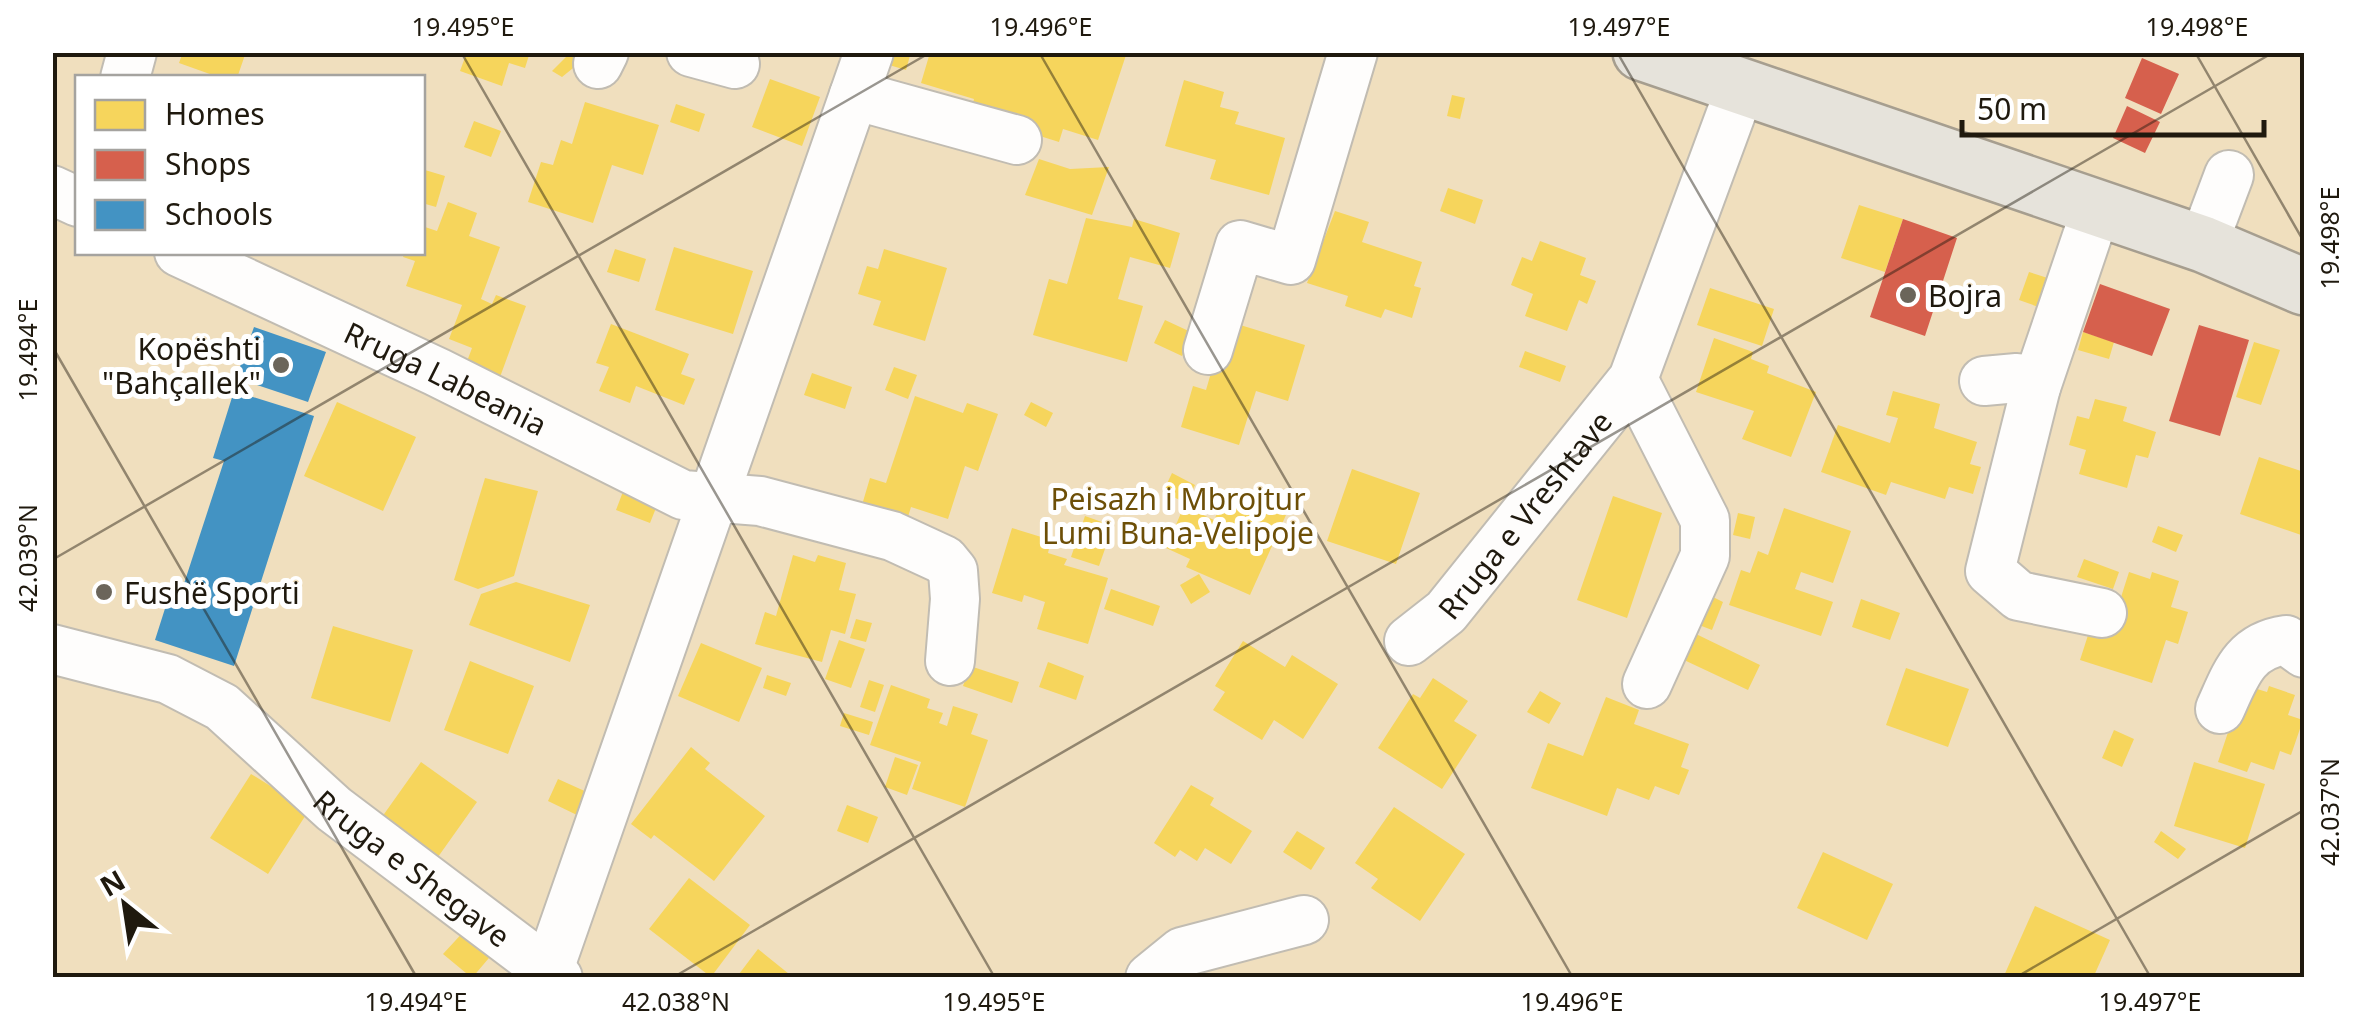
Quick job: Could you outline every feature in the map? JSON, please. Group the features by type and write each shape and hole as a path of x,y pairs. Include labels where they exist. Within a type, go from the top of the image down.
{"main road":[{"path":"1671,57 2203,244 2304,288"}],"street":[{"path":"1208,350 1240,245 1291,260 1354,52"},
{"path":"862,74 1017,140"},
{"name":"Rruga e Shegave","path":"52,649 168,679 222,707 334,809 554,974 712,500 862,74"},
{"name":"Rruga e Vreshtave","path":"1408,641 1446,612 1632,379 1742,84"},
{"path":"2203,244 2229,174"},
{"path":"52,190 75,201"},
{"path":"2097,207 2036,387 1990,571 2019,596 2102,613"},
{"name":"Rruga Labeania","path":"185,255 437,372 683,495 712,500"},
{"path":"1984,381 2017,378 2036,387"},
{"name":"Rruga e Vreshtave","path":"1632,379 1705,520 1704,556 1647,684"},
{"path":"712,500 760,501 833,519 892,536 944,560 953,571 955,598 950,661"},
{"path":"2220,708 2249,652 2266,642 2286,640 2304,653"},
{"path":"1150,978 1182,952 1304,920"}],"green space":[{"name":"Peisazh i Mbrojtur Lumi Buna-Velipoje","path":"53,53 2304,53 2304,977 53,977"}],"building: Homes":[{"path":"183,52 246,52 238,75 213,75 179,63"},
{"path":"467,52 530,52 525,68 509,63 502,86 460,71"},
{"path":"571,52 593,52 562,77 552,71"},
{"path":"882,52 911,52 906,70 879,62"},
{"path":"922,52 1127,52 1098,140 1063,129 1059,142 970,114 974,99 921,83 929,56"},
{"path":"770,79 820,97 802,146 752,127"},
{"path":"1184,80 1224,92 1220,107 1239,112 1235,124 1285,138 1269,195 1210,179 1216,160 1165,146"},
{"path":"1452,95 1465,98 1460,119 1447,116"},
{"path":"585,102 659,125 643,175 612,165 593,223 528,202 541,162 553,165 561,140 572,144"},
{"path":"676,104 705,114 699,132 670,122"},
{"path":"474,121 501,131 491,157 464,147"},
{"path":"1039,159 1070,169 1109,167 1092,215 1025,195"},
{"path":"425,170 445,176 436,207 425,204"},
{"path":"1448,188 1483,200 1475,224 1440,211"},
{"path":"448,202 477,213 469,236 500,247 481,299 492,304 496,295 526,306 500,377 466,364 472,348 449,339 462,305 406,286 415,261 404,255 425,255 425,227 437,231"},
{"path":"1859,205 1903,219 1885,272 1841,258"},
{"path":"1335,211 1369,222 1362,242 1422,262 1414,286 1421,288 1412,318 1385,309 1381,318 1345,306 1348,296 1307,283"},
{"path":"1086,218 1132,227 1134,219 1180,233 1170,268 1130,257 1118,299 1143,306 1127,362 1033,335 1049,279 1067,284"},
{"path":"1540,241 1586,258 1580,275 1596,281 1587,304 1579,300 1567,331 1525,316 1533,294 1511,285 1522,257 1532,261"},
{"path":"674,247 753,271 733,334 655,310"},
{"path":"615,249 646,259 639,282 607,272"},
{"path":"884,249 947,268 925,341 873,325 881,301 858,294 867,266 878,269"},
{"path":"2029,272 2057,281 2047,310 2019,300"},
{"path":"1710,288 1774,309 1762,346 1697,325"},
{"path":"1165,320 1193,333 1182,356 1154,343"},
{"path":"611,324 689,354 681,374 695,379 684,405 636,386 630,403 599,391 609,367 596,363"},
{"path":"1237,324 1305,345 1288,401 1256,391 1239,445 1181,427 1193,386 1206,390 1213,366 1223,368"},
{"path":"2083,332 2114,342 2109,359 2078,350"},
{"path":"1714,338 1753,352 1751,359 1769,366 1767,373 1816,392 1791,457 1742,439 1754,411 1696,392"},
{"path":"2254,342 2280,350 2261,405 2236,397"},
{"path":"1525,351 1566,366 1560,382 1519,367"},
{"path":"894,367 917,375 908,399 885,390"},
{"path":"812,373 852,387 845,409 804,395"},
{"path":"1893,391 1940,404 1934,428 1977,442 1970,464 1981,467 1973,494 1949,487 1945,499 1891,482 1886,495 1821,472 1838,425 1890,443 1898,418 1886,415"},
{"path":"915,396 963,413 967,403 998,414 978,471 965,466 948,519 911,507 904,530 859,515 870,478 886,483"},
{"path":"2095,399 2127,407 2123,421 2156,432 2148,458 2136,455 2127,488 2079,474 2086,450 2069,445 2077,416 2089,419"},
{"path":"337,402 416,437 383,511 304,476"},
{"path":"1031,402 1053,413 1046,427 1024,415"},
{"path":"2259,457 2304,472 2304,536 2240,514"},
{"path":"1352,469 1420,493 1396,564 1327,541"},
{"path":"1172,473 1195,485 1186,503 1163,492"},
{"path":"485,478 538,491 514,576 478,589 454,580"},
{"path":"624,489 658,503 650,523 616,510"},
{"path":"1228,490 1286,515 1250,595 1186,567 1190,559 1166,548 1184,506 1214,520"},
{"path":"1613,496 1662,513 1627,618 1577,600"},
{"path":"1784,508 1851,531 1833,583 1801,572 1795,589 1833,602 1821,636 1729,605 1741,570 1750,573 1758,551 1768,555"},
{"path":"1738,513 1755,517 1750,539 1733,535"},
{"path":"1085,516 1113,526 1099,566 1071,557"},
{"path":"2158,526 2183,535 2176,552 2152,542"},
{"path":"1012,528 1051,540 1048,553 1067,559 1064,565 1108,578 1088,644 1037,629 1045,602 1024,595 1022,602 992,593"},
{"path":"793,555 815,562 818,555 846,563 839,590 856,594 845,634 831,630 822,662 755,644 765,612 776,616"},
{"path":"2084,559 2119,572 2113,589 2077,577"},
{"path":"2129,572 2150,579 2152,572 2179,581 2171,607 2188,612 2178,644 2166,640 2152,683 2080,660 2090,629 2109,635"},
{"path":"1199,574 1210,592 1191,604 1180,585"},
{"path":"516,582 590,605 570,662 469,625 481,594"},
{"path":"1111,589 1160,606 1153,626 1104,609"},
{"path":"1711,596 1723,602 1712,630 1699,625"},
{"path":"1861,599 1900,613 1890,640 1852,627"},
{"path":"856,619 872,623 866,642 850,638"},
{"path":"333,626 413,650 390,722 311,698"},
{"path":"1696,634 1760,665 1748,690 1684,660"},
{"path":"839,640 865,649 851,688 825,679"},
{"path":"1243,641 1285,667 1292,655 1338,684 1303,739 1274,720 1262,740 1213,710 1225,692 1215,686"},
{"path":"701,643 762,668 739,722 678,696"},
{"path":"470,661 534,686 508,754 444,730"},
{"path":"1048,662 1084,676 1076,700 1039,687"},
{"path":"970,666 1019,682 1012,703 963,686"},
{"path":"1906,668 1969,689 1948,747 1886,725"},
{"path":"767,675 791,683 786,696 763,688"},
{"path":"1433,678 1468,701 1454,721 1477,735 1442,789 1378,748 1413,694 1420,698"},
{"path":"869,680 884,685 875,712 860,707"},
{"path":"891,685 930,699 927,708 943,713 939,723 947,726 953,706 978,714 971,734 988,740 965,807 912,789 921,762 870,745"},
{"path":"2244,685 2267,692 2269,686 2295,695 2288,715 2303,720 2291,755 2280,751 2274,770 2251,762 2247,772 2218,762"},
{"path":"1540,691 1561,703 1549,724 1527,712"},
{"path":"1606,697 1639,710 1634,724 1689,744 1681,767 1689,770 1679,795 1655,786 1649,800 1617,788 1607,816 1531,788 1548,743 1583,756"},
{"path":"844,713 873,722 869,735 840,726"},
{"path":"2114,730 2134,739 2122,767 2102,758"},
{"path":"691,747 710,763 705,769 765,816 714,881 654,835 651,839 631,824"},
{"path":"895,757 918,765 907,795 885,787"},
{"path":"421,762 477,802 433,864 377,824"},
{"path":"2194,762 2265,784 2245,848 2174,826"},
{"path":"251,774 309,810 268,874 210,838"},
{"path":"558,779 589,793 579,816 548,801"},
{"path":"1191,785 1214,798 1210,805 1252,831 1231,864 1205,848 1197,861 1180,850 1175,857 1154,843"},
{"path":"847,805 878,817 868,843 837,831"},
{"path":"1394,807 1465,854 1420,921 1371,888 1378,879 1355,863"},
{"path":"1297,831 1325,848 1311,870 1283,852"},
{"path":"2161,831 2186,849 2178,859 2154,842"},
{"path":"1823,852 1893,884 1867,940 1797,908"},
{"path":"689,878 750,925 711,977 649,929"},
{"path":"2035,906 2110,940 2093,978 2003,978"},
{"path":"467,928 494,952 472,978 443,954"},
{"path":"758,949 794,978 736,978"}],"building: Shops":[{"path":"2142,58 2179,74 2161,114 2125,98"},
{"path":"2127,106 2160,122 2145,153 2113,138"},
{"name":"Bojra","path":"1903,219 1957,238 1925,336 1870,317"},
{"path":"2100,284 2170,309 2152,356 2083,332"},
{"path":"2199,325 2249,340 2220,436 2169,421"}],"building: Schools":[{"name":"Kopështi \"Bahçallek\"","path":"254,327 326,352 308,402 236,378"},
{"path":"234,391 314,416 234,666 155,640 169,596 179,599 224,461 213,458"}],"place":[{"name":"Bojra","path":"1908,295"},
{"name":"Kopështi \"Bahçallek\"","path":"281,365"},
{"name":"Fushë Sporti","path":"104,592"}]}
